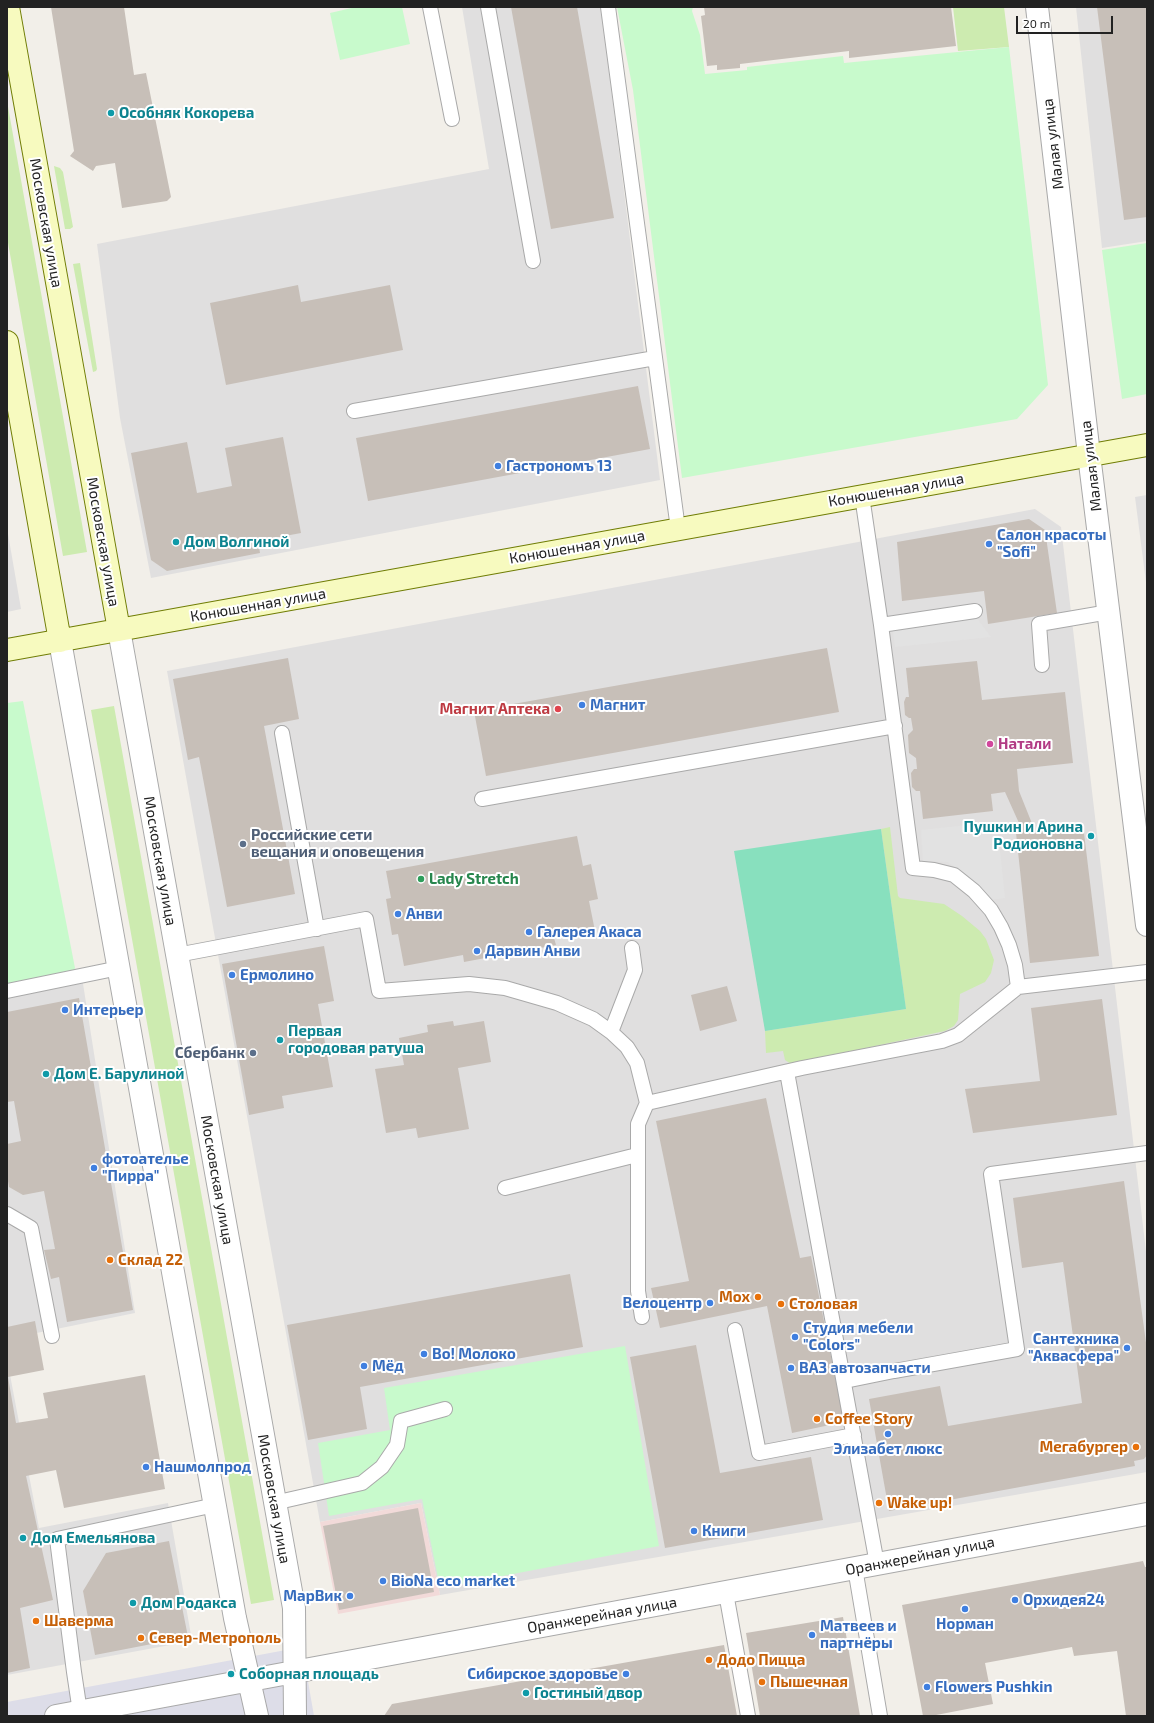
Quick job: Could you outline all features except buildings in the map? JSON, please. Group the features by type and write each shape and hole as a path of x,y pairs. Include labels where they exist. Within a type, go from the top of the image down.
{"main road":[{"name":"Московская улица","path":"8,7 119,630"},
{"path":"7,342 60,641"},
{"name":"Конюшенная улица","path":"7,650 1147,445"}],"street":[{"name":"Малая улица","path":"1037,7 1089,455 1147,924"},
{"name":"Московская улица","path":"119,630 294,1608 295,1716"},
{"path":"60,641 234,1611 248,1681 257,1716"},
{"name":"Оранжерейная улица","path":"56,1716 1147,1514"}],"lane":[{"path":"430,7 452,118"},
{"path":"488,7 533,261"},
{"path":"608,7 678,529"},
{"path":"354,411 655,358"},
{"path":"862,496 882,625 913,868 934,870 954,875 974,891 991,910 1009,945 1015,965 1018,987"},
{"path":"882,625 975,611"},
{"path":"1042,665 1039,624 1109,612"},
{"path":"482,799 895,726"},
{"path":"282,733 317,929"},
{"path":"177,955 366,919 379,991 469,984 505,988 557,1003 592,1019 612,1032 627,1047 637,1062 647,1103 638,1124 638,1291 642,1317"},
{"path":"612,1032 635,970 632,948"},
{"path":"7,991 118,968"},
{"path":"647,1103 787,1072 942,1041 958,1036 1018,987 1147,972"},
{"path":"787,1072 845,1381 877,1564"},
{"path":"845,1381 1017,1350 991,1174 1147,1153"},
{"path":"505,1188 638,1156"},
{"path":"7,1214 31,1228 52,1336"},
{"path":"735,1330 759,1453 854,1435"},
{"path":"274,1503 362,1483 382,1467 397,1445 401,1421 445,1409"},
{"path":"80,1712 57,1539 215,1505"},
{"path":"854,1568 880,1716"},
{"path":"726,1592 748,1716"}],"shaded area":[{"path":"462,7 601,7 660,480 151,578 120,418 97,244 489,169"},
{"path":"1076,7 1147,7 1147,241 1102,248"},
{"path":"1147,495 1147,590 1135,497"},
{"path":"1035,509 1061,527 1147,1260 1147,1472 440,1595 421,1503 320,1522 167,671"},
{"path":"7,528 21,609 7,612"},
{"path":"973,613 991,637 895,647 892,626"},
{"path":"997,822 1005,898 988,900 967,875 947,862 923,861 921,830"},
{"path":"81,971 135,1313 7,1339 7,987"},
{"path":"7,1359 39,1528 168,1503 192,1641 7,1675"},
{"path":"421,1503 440,1595 338,1614 320,1522"},
{"name":"Соборная площадь","path":"302,1647 314,1716 7,1716 7,1702"}],"green space":[{"path":"356,7 402,7 410,44 340,60 330,13"},
{"path":"617,7 693,7 692,11 700,35 705,74 747,70 747,67 843,56 844,63 1009,47 1048,385 1017,419 682,478 633,90"},
{"path":"953,7 1004,7 1009,47 958,51"},
{"path":"7,101 87,552 63,556 7,237"},
{"path":"54,166 60,168 63,172 73,227 70,229 65,229"},
{"path":"1147,243 1147,394 1122,399 1102,250"},
{"path":"80,263 97,369 93,372 73,264"},
{"path":"23,701 75,968 73,972 7,986 7,703"},
{"path":"114,706 274,1600 251,1604 91,710"},
{"path":"890,827 898,896 900,898 944,904 962,916 980,931 986,939 994,960 991,973 985,982 960,994 958,1020 954,1026 945,1031 791,1064 785,1060 783,1051 766,1053 765,1031 906,1009 881,829"},
{"path":"881,829 906,1009 765,1031 734,851"},
{"path":"625,1346 659,1546 440,1588 422,1499 329,1516 318,1443 390,1430 384,1388"}],"place":[{"name":"Особняк Кокорева","path":"111,113"},
{"name":"Гастрономъ 13","path":"498,466"},
{"name":"Дом Волгиной","path":"176,542"},
{"name":"Салон красоты \"Sofi\"","path":"989,544"},
{"name":"Магнит","path":"582,705"},
{"name":"Магнит Аптека","path":"558,709"},
{"name":"Натали","path":"990,744"},
{"name":"Пушкин и Арина Родионовна","path":"1091,836"},
{"name":"Российские сети вещания и оповещения","path":"243,844"},
{"name":"Lady Stretch","path":"421,879"},
{"name":"Анви","path":"398,914"},
{"name":"Галерея Акаса","path":"529,932"},
{"name":"Дарвин Анви","path":"477,951"},
{"name":"Ермолино","path":"232,975"},
{"name":"Интерьер","path":"65,1010"},
{"name":"Первая городовая ратуша","path":"280,1040"},
{"name":"Сбербанк","path":"253,1053"},
{"name":"Дом Е. Барулиной","path":"46,1074"},
{"name":"фотоателье \"Пирра\"","path":"94,1168"},
{"name":"Склад 22","path":"110,1260"},
{"name":"Мох","path":"758,1297"},
{"name":"Велоцентр","path":"710,1303"},
{"name":"Столовая","path":"781,1304"},
{"name":"Студия мебели \"Colors\"","path":"795,1337"},
{"name":"Сантехника \"Аквасфера\"","path":"1127,1348"},
{"name":"Во! Молоко","path":"424,1354"},
{"name":"Мёд","path":"364,1366"},
{"name":"ВАЗ автозапчасти","path":"791,1368"},
{"name":"Coffee Story","path":"817,1419"},
{"name":"Элизабет люкс","path":"888,1434"},
{"name":"Мегабургер","path":"1136,1447"},
{"name":"Нашмолпрод","path":"146,1467"},
{"name":"Wake up!","path":"879,1503"},
{"name":"Книги","path":"694,1531"},
{"name":"Дом Емельянова","path":"23,1538"},
{"name":"BioNa eco market","path":"383,1581"},
{"name":"МарВик","path":"350,1596"},
{"name":"Орхидея24","path":"1015,1600"},
{"name":"Дом Родакса","path":"133,1603"},
{"name":"Норман","path":"965,1609"},
{"name":"Шаверма","path":"36,1621"},
{"name":"Матвеев и партнёры","path":"812,1635"},
{"name":"Север-Метрополь","path":"141,1638"},
{"name":"Додо Пицца","path":"709,1660"},
{"name":"Соборная площадь","path":"231,1674"},
{"name":"Сибирское здоровье","path":"626,1674"},
{"name":"Пышечная","path":"762,1682"},
{"name":"Flowers Pushkin","path":"927,1687"},
{"name":"Гостиный двор","path":"526,1693"}]}
